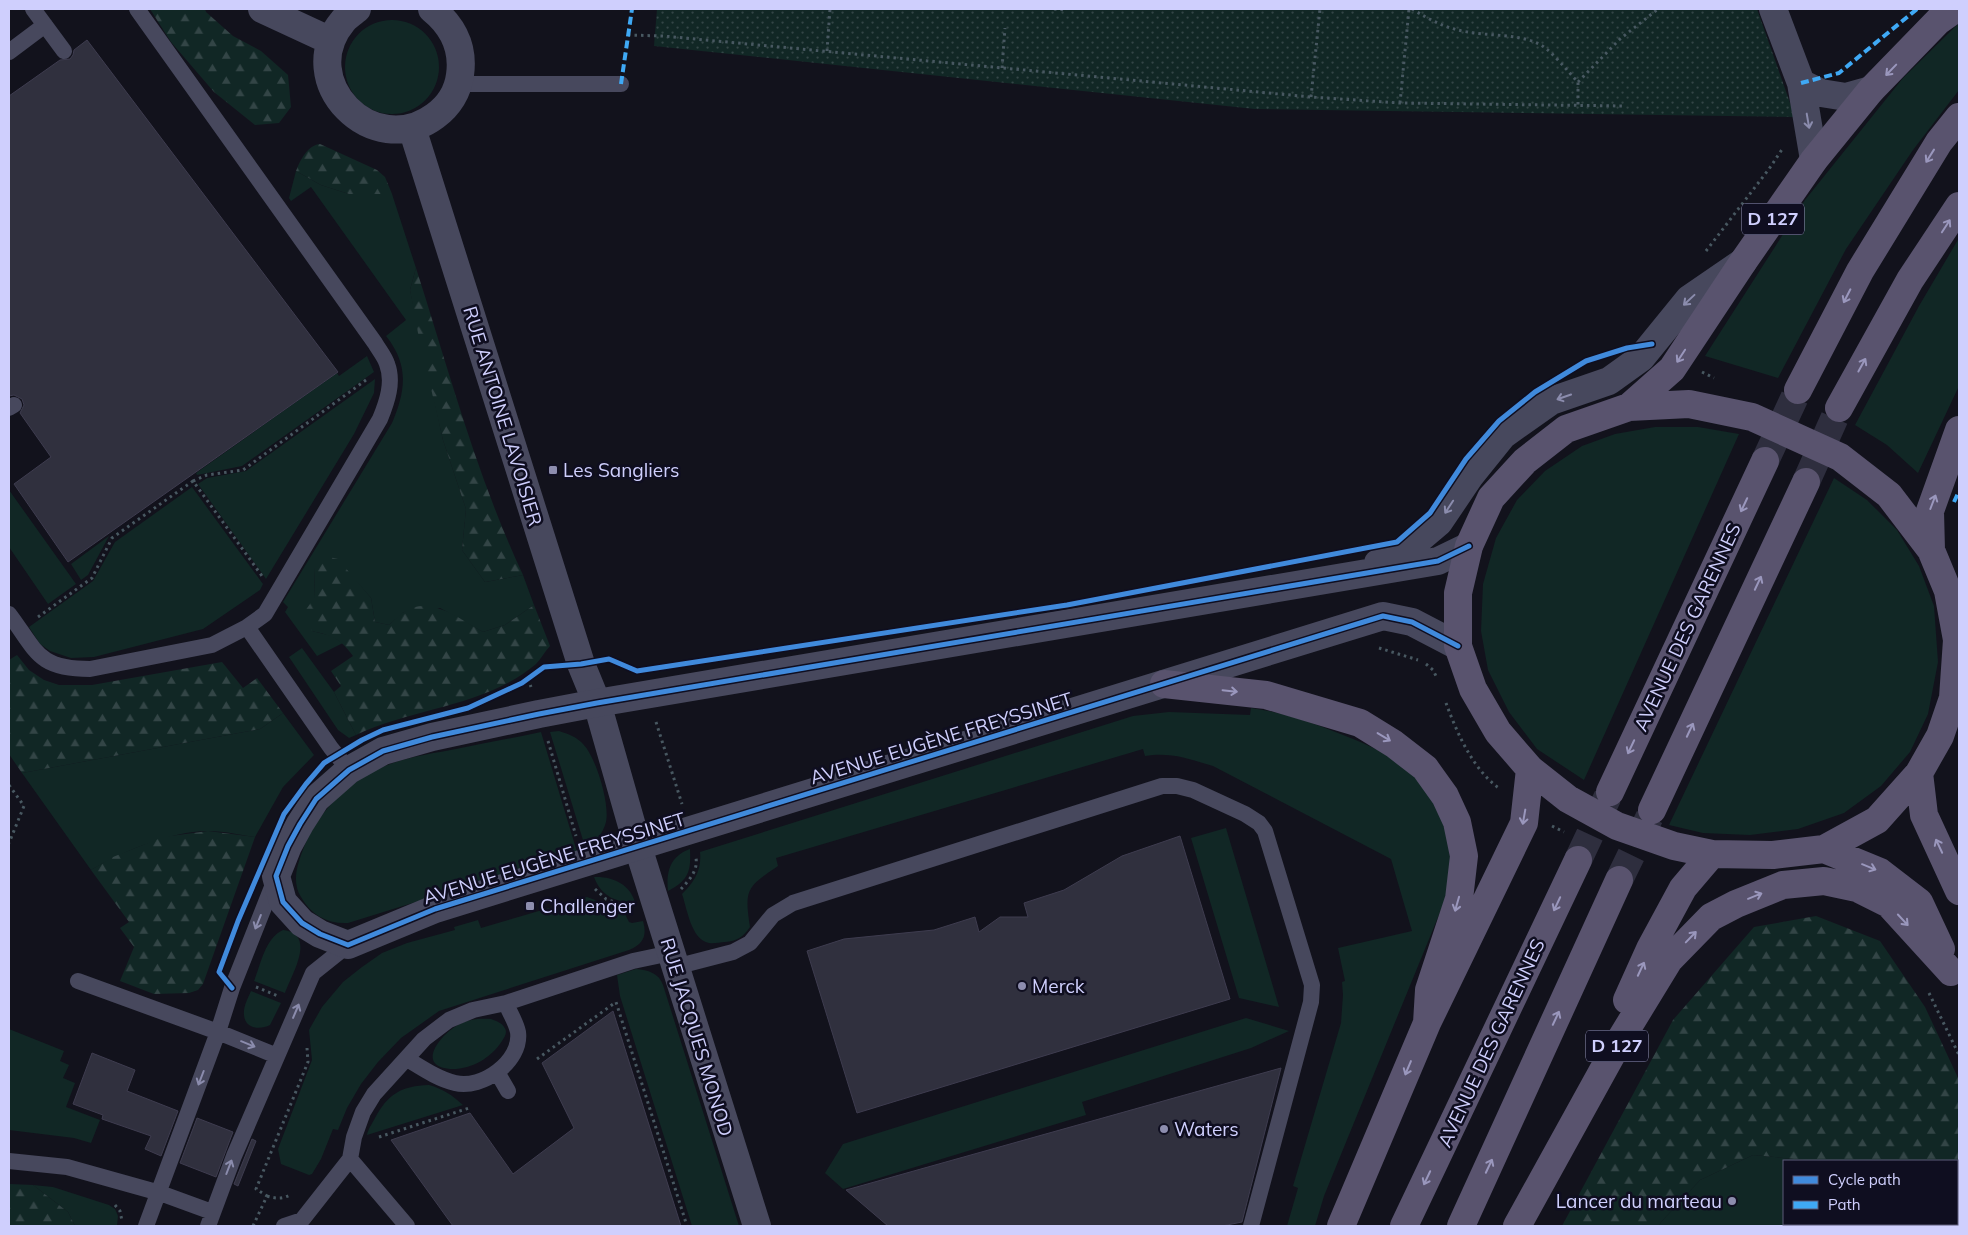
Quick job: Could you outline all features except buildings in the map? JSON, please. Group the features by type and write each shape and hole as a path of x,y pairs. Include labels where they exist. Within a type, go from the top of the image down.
{"main road":[{"name":"D 127","path":"1629,407 1672,370 1743,262 1814,160 1872,90 1938,21 1954,9"},
{"path":"1798,390 1860,271 1939,142 1959,118"},
{"path":"1839,408 1910,280 1959,206"},
{"path":"1689,404 1752,417 1840,457 1889,494 1931,550 1948,591 1957,640 1953,698 1940,736 1919,773 1877,820 1824,849 1773,855 1712,854 1674,846 1617,826 1568,799 1530,769 1498,732 1472,689 1458,646 1458,593 1468,546 1491,498 1525,461 1566,429 1629,407 1689,404"},
{"path":"1931,550 1930,511 1959,430"},
{"name":"AVENUE DES GARENNES","path":"1610,792 1765,461"},
{"path":"1652,810 1806,482"},
{"path":"1164,684 1266,695 1360,723 1394,744 1425,768 1445,796 1453,813 1464,856 1459,899 1430,990 1427,1023"},
{"path":"1341,1226 1427,1023 1524,823 1530,769"},
{"path":"1919,773 1924,815 1959,891"},
{"name":"AVENUE DES GARENNES","path":"1404,1226 1575,848"},
{"name":"D 127","path":"1824,849 1880,872 1919,902 1955,980"},
{"path":"1517,1226 1539,1188 1650,949 1683,888 1712,854"},
{"path":"1461,1226 1619,880"},
{"name":"D 127","path":"1539,1188 1618,1045 1669,960 1711,916 1783,885 1824,881 1857,888 1889,904 1955,980"}],"street":[{"path":"262,9 331,41"},
{"path":"357,9 343,21 331,41 328,62 330,82 339,101 353,116 371,126 392,130 412,128 428,122 452,100 458,84 462,62 457,39 445,19 432,9"},
{"path":"1773,9 1802,83 1814,160"},
{"path":"1802,83 1821,93 1846,98 1872,90"},
{"name":"RUE ANTOINE LAVOISIER","path":"412,128 581,664 597,703 638,847"},
{"path":"1351,575 1406,550 1439,522 1470,476 1503,435 1551,401 1609,381 1641,358 1688,299 1743,262"},
{"path":"348,945 320,934 302,923 283,902 276,876 288,846 316,799 349,770 383,751 432,737 597,703 1438,560 1468,546"},
{"name":"AVENUE EUGÈNE FREYSSINET","path":"348,945 435,909 1383,616 1412,622 1458,646"},
{"name":"RUE JACQUES MONOD","path":"638,847 756,1226"}],"lane":[{"path":"33,9 64,51"},
{"path":"9,614 36,654 46,662 71,669 90,669 212,645 247,627 265,614 380,419 386,404 390,385 387,364 375,343 137,9"},
{"path":"9,52 45,26"},
{"path":"458,84 621,84"},
{"path":"247,627 331,748 349,770"},
{"path":"284,1226 302,1220 350,1159 354,1137 363,1112 374,1094 424,1039 449,1020 473,1010 506,1003 633,961 673,960 733,952 750,943 773,915 793,902 1162,786 1176,786 1193,790 1259,822 1265,831 1312,985 1311,1002 1251,1226"},
{"path":"146,1226 160,1193 236,979 276,876"},
{"path":"9,1161 67,1167 160,1193 210,1219 234,1156 313,974 348,945"},
{"path":"78,981 218,1032 277,1056"},
{"path":"407,1059 435,1075 456,1084 474,1084 496,1072 516,1053 518,1032 506,1003"},
{"path":"496,1072 508,1091"},
{"path":"350,1159 407,1226"}],"path":[{"path":"827,51 830,9"},
{"path":"1054,9 1067,10"},
{"path":"1310,98 1320,9"},
{"path":"1400,103 1411,9 1447,28 1526,39 1539,43 1578,82"},
{"path":"1578,105 1578,82 1620,39 1658,9"},
{"path":"1002,68 1005,28"},
{"path":"628,35 663,36 827,51 1310,98 1400,103 1624,106"},
{"path":"1703,255 1784,147"},
{"path":"21,630 92,578 112,538 159,501 207,475 243,470 387,364"},
{"path":"193,481 275,595"},
{"path":"1376,647 1423,661 1433,670 1436,678"},
{"path":"522,683 536,673"},
{"path":"1445,702 1472,759 1488,781 1555,828 1575,848"},
{"path":"9,785 24,806 9,843"},
{"path":"236,979 300,1004"},
{"path":"1929,992 1959,1055"},
{"path":"254,1226 267,1196 256,1189 308,1062 307,1047"}],"green space":[{"path":"150,9 205,9 233,36 261,51 288,75 291,107 279,123 255,125 214,92 171,42"},
{"path":"657,9 1757,9 1795,117 1255,109 654,46"},
{"path":"392,20 410,24 425,34 435,49 439,67 435,85 425,100 410,110 392,114 374,110 359,100 349,85 345,67 349,49 359,34 374,24"},
{"path":"1959,23 1959,90 1913,150 1846,249 1778,378 1705,356 1805,200 1903,78"},
{"path":"320,144 377,170 385,177 392,194 349,194 321,185 296,171 308,150"},
{"path":"296,171 321,185 349,194 392,194 416,268 410,290 443,440 466,509 462,550 485,582 523,575 534,605 505,625 483,632 440,608 404,612 389,625 375,622 371,598 355,580 314,567 315,597 312,631 332,636 343,643 317,656 285,612 288,607 283,602 392,423 397,411 402,389 402,368 399,357 386,336 406,320 311,187 291,201 289,198"},
{"path":"1959,238 1959,386 1918,473 1887,445 1855,425 1919,306"},
{"path":"416,268 478,462 523,575 485,582 462,550 466,509 443,440 418,333 410,290"},
{"path":"367,356 374,372 242,466 197,475 196,473 337,373 339,376"},
{"path":"375,379 374,393 354,434 266,579 198,484 207,478 246,471"},
{"path":"1655,427 1698,427 1739,434 1584,780 1537,749 1509,712 1488,670 1481,631 1483,584 1496,538 1517,500 1545,471 1582,446 1615,434"},
{"path":"1834,478 1867,500 1897,530 1919,566 1934,606 1938,662 1928,714 1910,752 1881,786 1844,813 1798,829 1750,835 1703,833 1669,825"},
{"path":"192,487 263,584 260,590 203,629 94,657 71,658 50,651 40,644 29,627 93,581 115,542"},
{"path":"9,490 76,584 48,604 9,547"},
{"path":"109,536 88,575 81,580 71,564"},
{"path":"325,556 338,559 371,598 375,622 389,625 404,612 414,607 435,607 455,615 483,632 505,625 534,605 550,646 536,664 516,678 495,689 472,698 402,718 356,735 334,692 341,686 331,671 353,656 336,639 312,631 305,611 315,597 314,567"},
{"path":"302,648 334,692 356,735 349,738 338,730 289,657"},
{"path":"17,655 29,670 44,680 59,685 92,685 222,662 243,688 257,678 283,713 260,729 22,773 9,754 9,660"},
{"path":"1251,708 1306,721 1352,738 1379,750 1404,766 1425,785 1436,800 1440,809 1450,852 1449,880 1445,900 1324,1196 1315,1226 1287,1226 1298,1188 1293,1186 1341,1023 1342,982 1345,981 1338,948 1412,931 1391,859 1213,766 1172,756 1145,756 1143,749 776,858 778,866 760,879 750,890 747,904 750,927 742,936 729,941 709,943 703,941 698,936 691,923 682,894 696,875 700,864 700,852 1133,716 1169,712 1250,715"},
{"path":"283,713 314,755 283,787 255,837 214,831 179,834 133,849 91,870 22,773 260,729"},
{"path":"559,731 578,739 588,750 593,759 604,793 607,814 605,826 598,838 586,850 550,732"},
{"path":"541,732 577,852 348,923 333,922 320,917 305,903 296,885 298,866 304,847 319,819 351,785 378,769 393,763"},
{"path":"1226,828 1279,1007 1239,998 1191,838"},
{"path":"208,831 255,837 203,984 198,990 189,993 154,994 120,981 134,947 120,928 129,922 91,870 113,857 163,837"},
{"path":"690,849 690,863 687,874 680,883 668,891 669,871 674,860"},
{"path":"594,877 607,878 619,882 629,890 635,902 616,900 605,894"},
{"path":"587,897 620,909 624,912 629,922 643,921 645,931 641,942 629,950 439,1011 401,1038 378,1062 361,1084 347,1108 338,1130 333,1129 321,1159 312,1174 309,1175 281,1164 278,1149 312,1060 309,1030 322,1007 343,982 382,953 407,943 455,930 454,927 478,920 481,928"},
{"path":"1816,916 1880,941 1925,1007 1959,1080 1959,1226 1893,1225 1958,1225 1958,1160 1806,1160 1753,1155 1700,1180 1659,1226 1562,1226 1673,1020 1754,927"},
{"path":"283,930 293,933 299,939 300,947 296,966 285,993 254,981 268,945"},
{"path":"636,969 652,973 659,978 663,985 739,1226 692,1226 620,996 617,975"},
{"path":"251,991 281,1003 270,1025 258,1028 250,1026 245,1020 244,1009"},
{"path":"1246,1018 1289,1031 1251,1048 1082,1102 1086,1115 843,1189 825,1173 843,1144"},
{"path":"491,1019 502,1024 506,1032 497,1047 486,1058 473,1065 458,1069 440,1067 434,1062 434,1049 451,1029 470,1020"},
{"path":"9,1029 64,1051 60,1061 69,1065 63,1078 75,1083 66,1107 100,1120 91,1143 74,1138 9,1130"},
{"path":"429,1085 439,1088 463,1105 367,1135 380,1110 390,1097 411,1087"},
{"name":"Lancer du marteau","path":"1753,1155 1805,1160 1783,1160 1783,1225 1894,1226 1659,1226 1700,1180"},
{"path":"9,1184 33,1185 68,1212 75,1226 9,1226"},
{"path":"33,1185 53,1187 109,1205 115,1209 118,1216 117,1226 75,1226 68,1212"}],"tunnel":[{"path":"1765,461 1798,390"},
{"path":"1806,482 1839,408"},
{"path":"1578,860 1609,794"},
{"path":"1619,880 1651,814"}],"marked path":[{"path":"621,84 632,9"},
{"path":"1801,83 1839,73 1917,9"},
{"path":"1954,502 1959,491"}],"cycle path":[{"path":"232,988 219,972 238,921 284,814 324,763 362,740 383,730 468,708 522,683 544,667 581,664 609,659 637,671 1067,605 1397,542 1430,513 1466,459 1499,421 1535,392 1586,361 1627,348 1652,344"},
{"path":"1458,646 1412,622 1383,616 435,909 348,945 320,934 302,923 283,902 276,876 288,846 316,799 349,770 383,751 432,737 597,703 1438,561 1469,546"}],"place":[{"name":"Les Sangliers","path":"553,470"},
{"name":"Challenger","path":"530,906"},
{"name":"Merck","path":"1022,986"},
{"name":"Waters","path":"1164,1129"},
{"name":"Lancer du marteau","path":"1732,1201"}]}
